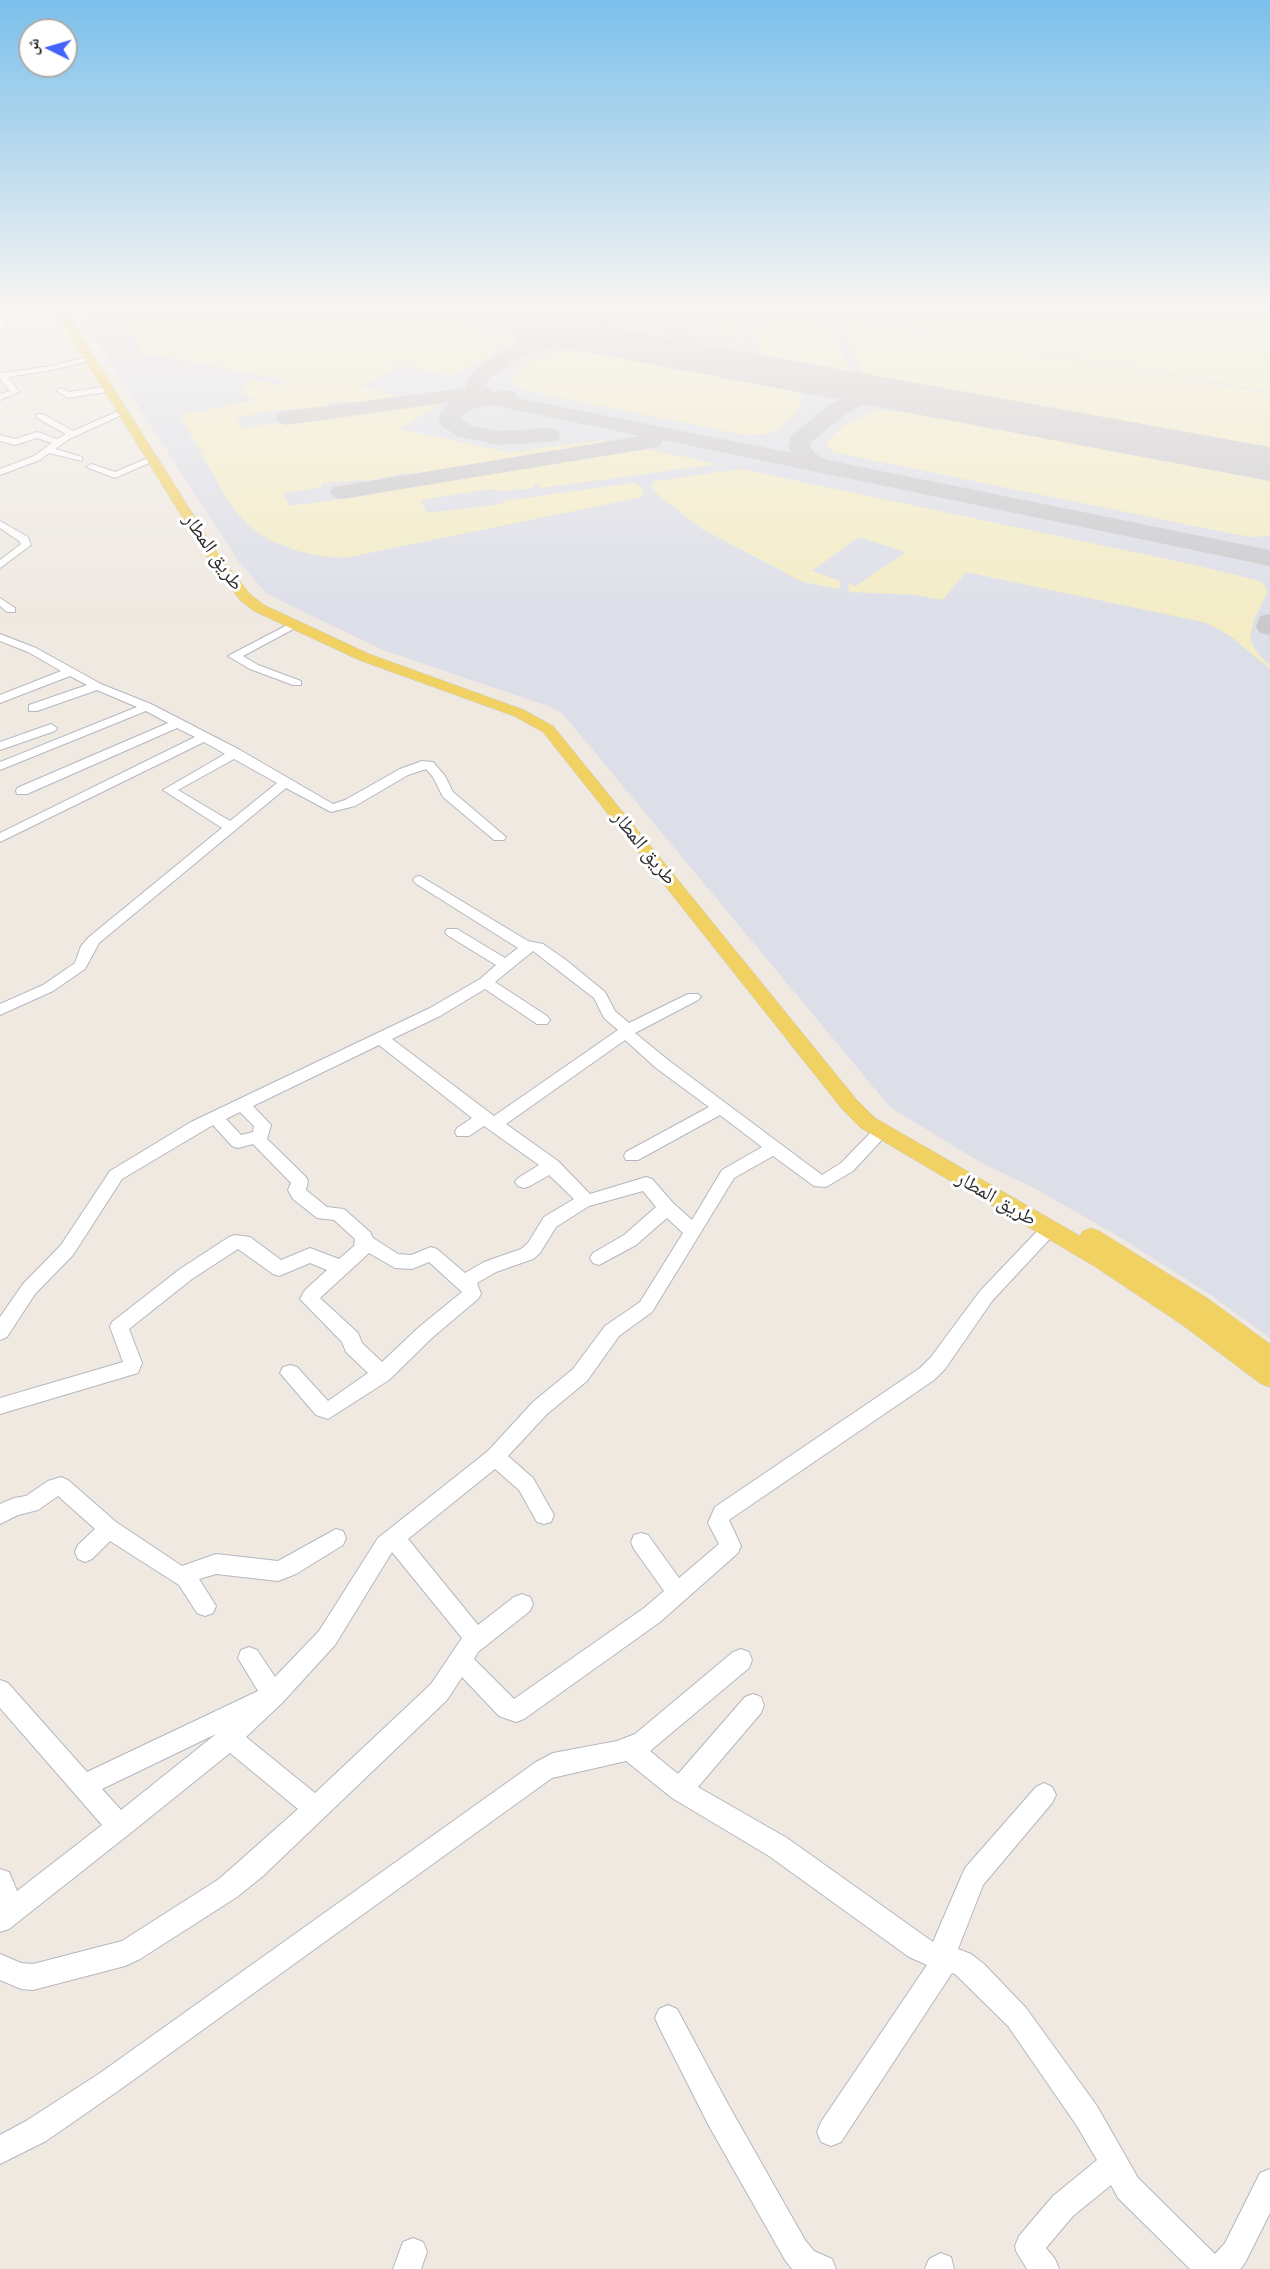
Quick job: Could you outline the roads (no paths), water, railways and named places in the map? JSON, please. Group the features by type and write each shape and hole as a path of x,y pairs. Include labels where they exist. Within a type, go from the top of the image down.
{"main road":[{"name":"طريق المطار","path":"124,412 224,553 261,599 373,653 531,709 562,727 867,1103 925,1150 1049,1230 1145,1288 1270,1377"},
{"name":"طريق المطار","path":"128,412 213,556 240,592 259,608 377,663 519,713 548,729 854,1109 881,1132 925,1150 1145,1270 1270,1357"}],"street":[{"path":"0,472 36,458 57,442 124,412"},
{"path":"40,416 73,434"},
{"path":"0,438 15,442 37,435 57,442"},
{"path":"91,467 115,475 150,448"},
{"path":"48,450 79,459"},
{"path":"0,524 26,542 24,548 0,565"},
{"path":"0,601 11,610"},
{"path":"294,624 234,656 254,667 297,683"},
{"path":"0,637 32,650 96,686 147,707 236,753 333,808 352,802 404,772 429,765 439,776 448,794 499,837"},
{"path":"0,699 72,671"},
{"path":"33,708 96,686"},
{"path":"0,766 147,707"},
{"path":"22,791 177,723"},
{"path":"0,746 51,728"},
{"path":"0,838 204,737"},
{"path":"231,827 169,790 236,753"},
{"path":"0,1010 48,988 80,966 88,946 94,940 286,783"},
{"path":"420,880 527,947 538,947 561,963 600,995 609,1014 662,1064 773,1148 823,1182 847,1167 881,1132"},
{"path":"452,932 506,965"},
{"path":"0,1332 28,1289 67,1250 113,1178 215,1117 435,1012 485,982 527,947"},
{"path":"485,982 542,1020"},
{"path":"463,1132 490,1121 626,1031 693,997"},
{"path":"382,1038 435,1082 552,1165 586,1200"},
{"path":"421,1093 435,1082"},
{"path":"242,1105 262,1125 261,1143 300,1181 297,1190 299,1194 323,1213 338,1214 361,1232 364,1242 362,1249 309,1299 351,1338 353,1347 382,1374"},
{"path":"632,1156 720,1108"},
{"path":"215,1117 238,1142 260,1136"},
{"path":"0,1881 6,1915 120,1827 229,1738 274,1695 327,1638 379,1553 394,1537 495,1457 540,1408 580,1375 612,1331 651,1301 728,1174 773,1148"},
{"path":"524,1182 552,1165"},
{"path":"464,1282 490,1267 527,1254 534,1248 550,1222 586,1200 593,1200 644,1183 693,1232"},
{"path":"599,1258 630,1240 668,1208"},
{"path":"460,1660 507,1708 516,1711 652,1615 730,1546 718,1523 722,1514 927,1374 938,1363 986,1296 1049,1230"},
{"path":"0,1406 131,1367 133,1363 119,1328 186,1274 235,1242 244,1242 279,1269 310,1255 342,1268"},
{"path":"290,1373 323,1409 328,1411 382,1374 426,1332 470,1298 472,1291 431,1254 412,1262 395,1261 364,1242"},
{"path":"495,1457 526,1484 544,1515"},
{"path":"0,1515 14,1507 31,1504 55,1487 61,1486 108,1529 177,1574 184,1575 216,1564 267,1571 278,1570 289,1567 336,1538"},
{"path":"85,1552 108,1529"},
{"path":"394,1537 476,1639"},
{"path":"641,1542 678,1594"},
{"path":"184,1575 206,1605"},
{"path":"0,1967 21,1976 39,1976 116,1957 131,1950 242,1878 439,1692 476,1639 522,1604"},
{"path":"249,1658 274,1695"},
{"path":"0,2150 36,2131 109,2082 544,1770 553,1765 629,1749 643,1743 741,1660"},
{"path":"0,1691 120,1827"},
{"path":"84,1785 274,1695"},
{"path":"680,1790 753,1705"},
{"path":"229,1738 315,1808"},
{"path":"629,1749 680,1790 778,1847 918,1948 962,1963 975,1973 1010,2008 1087,2116 1128,2188 1210,2269"},
{"path":"831,2132 945,1958 974,1877 1044,1795"},
{"path":"668,2018 718,2116 795,2250 804,2261 822,2269"},
{"path":"1045,2269 1030,2251 1029,2246 1064,2206 1113,2165"},
{"path":"1217,2269 1235,2253 1270,2183"}]}
